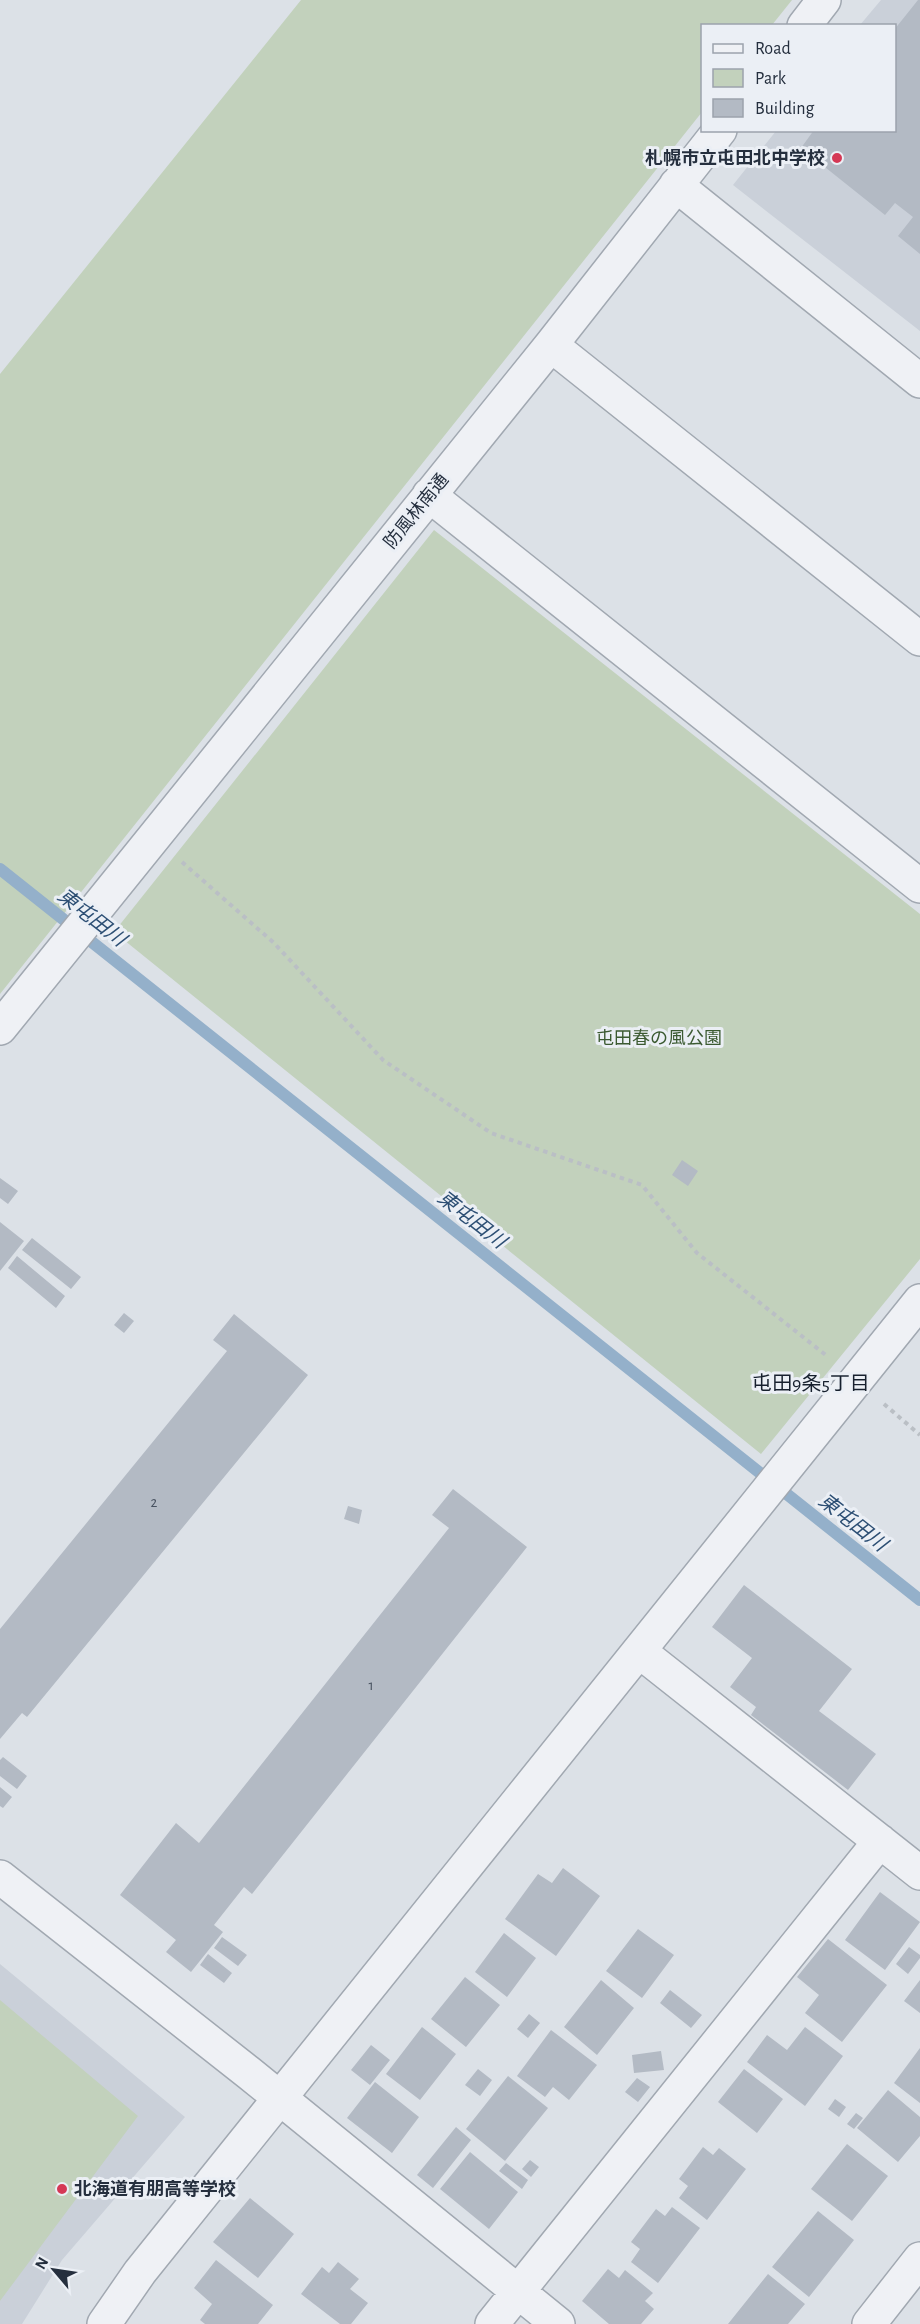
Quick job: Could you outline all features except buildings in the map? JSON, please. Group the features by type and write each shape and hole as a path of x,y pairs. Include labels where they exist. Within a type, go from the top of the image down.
{"street":[{"path":"806,24 824,0"},
{"name":"防風林南通","path":"0,1028 551,345 718,132"},
{"path":"676,185 920,381"},
{"path":"551,345 920,639"},
{"path":"429,495 920,886"},
{"path":"104,2324 140,2272 920,1301"},
{"path":"639,1651 920,1873"},
{"path":"492,2324 880,1841"},
{"path":"0,1877 281,2098 558,2324"},
{"path":"869,2324 920,2259"}],"path":[{"path":"181,862 274,943 383,1060 491,1133 642,1185 697,1253 833,1360"},
{"path":"879,1399 920,1435"}],"shaded area":[{"name":"札幌市立屯田北中学校","path":"881,0 920,0 920,331 733,185 775,132 896,132 896,24 861,24"},
{"name":"北海道有朋高等学校","path":"0,1964 185,2117 62,2260 22,2324 0,2324"}],"green space":[{"path":"301,0 792,0 773,24 701,24 701,113 0,994 0,374"},
{"name":"屯田春の風公園","path":"434,530 920,914 920,1259 761,1454 114,932"},
{"name":"北海道有朋高等学校","path":"0,2000 138,2116 0,2301"}],"waterway":[{"name":"東屯田川","path":"0,869 920,1600"}],"place":[{"name":"札幌市立屯田北中学校","path":"837,158"},
{"name":"北海道有朋高等学校","path":"62,2189"}],"district":[{"name":"屯田9条5丁目","path":"811,1383"}]}
